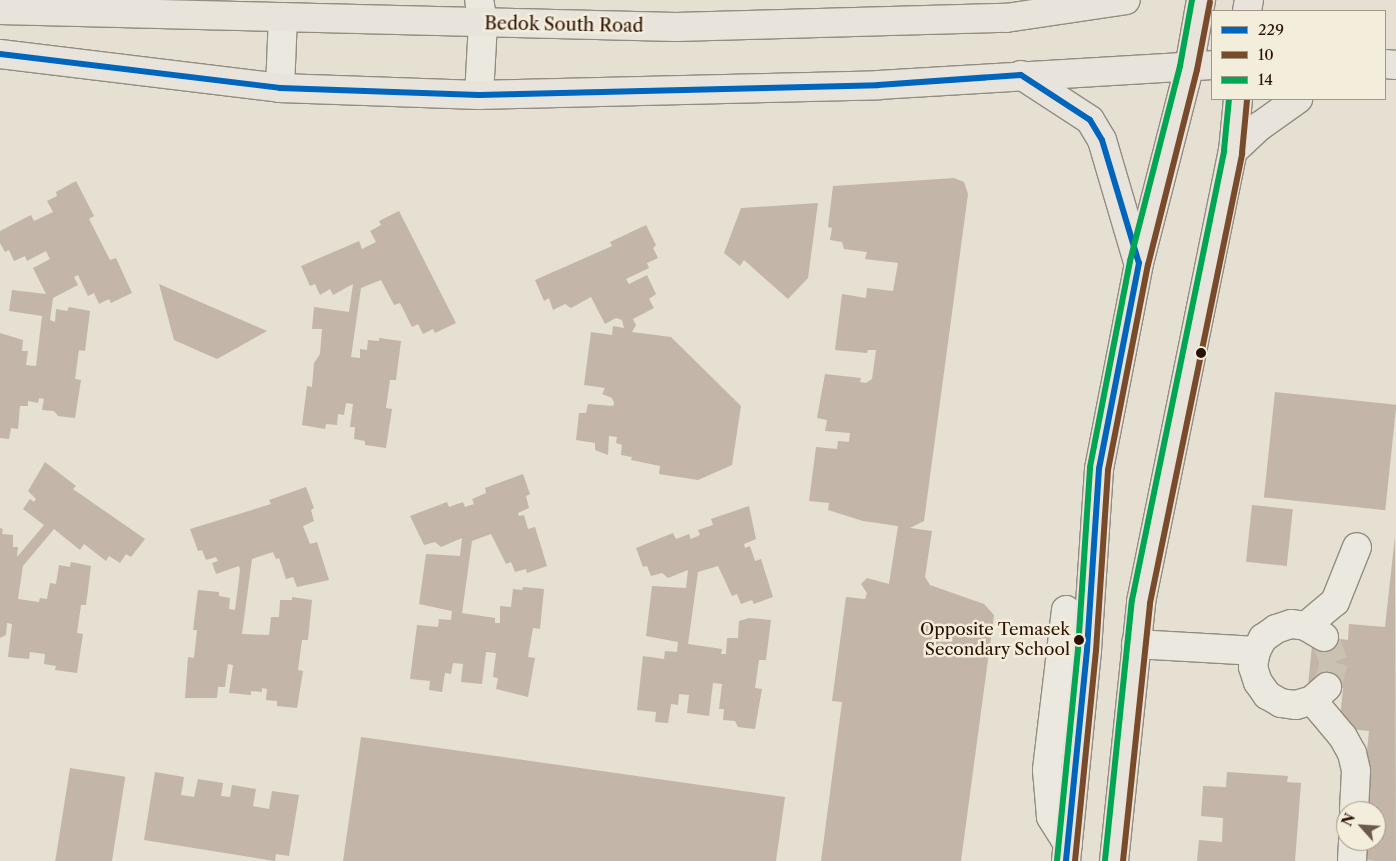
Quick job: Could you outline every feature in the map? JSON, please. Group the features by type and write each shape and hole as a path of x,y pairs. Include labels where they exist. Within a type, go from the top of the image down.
{"main road":[{"path":"1006,18 1055,0"},
{"name":"Bedok South Road","path":"0,10 283,17 481,12 676,27 1006,18 1126,0"},
{"path":"1067,853 1087,650 1099,469 1138,263 1200,67 1201,0"},
{"path":"0,54 280,88 479,95 878,85 1021,75 1200,67"},
{"path":"1021,75 1090,120 1102,140 1138,263"},
{"path":"1114,861 1136,644 1176,423 1233,151 1238,100"},
{"path":"1233,151 1260,126 1297,100"}],"street":[{"path":"479,95 481,12"},
{"path":"280,88 283,17"},
{"path":"1354,801 1356,771 1352,753 1319,693 1296,705 1281,703 1267,695 1258,682 1253,667 1256,651 1263,638 1276,629 1291,624 1315,632 1335,602 1357,547"},
{"path":"1066,610 1047,770 1051,817 1067,853"},
{"path":"1136,644 1256,651"}],"building":[{"path":"954,178 964,182 968,194 924,521 910,528 932,531 925,577 930,585 984,604 994,615 961,861 821,861 842,702 832,701 846,597 865,599 867,593 861,584 867,578 889,584 898,526 863,521 828,510 829,503 809,501 816,447 837,449 838,441 849,442 850,433 825,431 827,420 817,418 825,374 861,378 860,382 866,383 872,379 876,350 868,350 867,353 835,350 842,294 866,298 867,288 893,291 898,263 865,259 867,252 844,249 842,242 830,240 832,228 828,227 833,186"},
{"path":"76,181 94,216 89,219 110,260 116,258 132,293 111,303 109,299 99,304 94,293 88,296 78,275 74,277 78,285 53,298 50,320 55,322 56,309 67,311 69,307 90,311 85,351 79,350 75,379 81,380 75,418 58,416 54,411 42,410 44,399 39,398 38,403 28,401 28,406 20,406 18,429 11,428 9,439 0,438 0,333 23,340 22,351 28,351 26,365 36,366 42,316 9,311 12,290 46,294 33,268 50,259 46,251 27,261 25,256 14,261 9,250 5,252 0,243 0,231 31,215 34,221 53,212 47,201 57,196 56,192"},
{"path":"818,203 808,278 788,299 744,260 740,266 724,253 741,208"},
{"path":"399,211 456,323 435,333 433,329 423,334 418,324 412,327 400,303 394,305 381,280 361,288 351,357 360,358 360,349 367,350 368,340 379,341 379,338 401,341 396,380 390,380 386,408 392,409 386,448 365,445 365,441 354,439 355,427 350,427 353,404 346,403 344,415 338,414 337,425 326,424 325,429 302,425 307,386 312,387 314,363 320,354 322,329 312,329 314,307 349,312 353,284 333,295 330,289 320,295 315,284 310,286 301,266 359,241 362,249 376,242 370,231 381,225 379,221"},
{"path":"646,225 656,245 653,248 658,258 647,263 649,268 626,279 629,284 647,275 656,294 649,299 654,308 633,319 636,325 632,332 671,337 741,406 732,465 698,480 659,474 660,466 631,460 632,457 621,455 622,445 616,443 617,437 609,436 608,455 595,450 595,443 576,440 579,413 586,413 588,404 613,406 614,403 612,398 602,394 605,388 584,385 591,332 612,335 613,326 624,328 622,320 616,318 605,324 591,297 571,308 565,304 553,310 549,298 544,301 535,280 612,246 610,242"},
{"path":"159,284 267,331 217,359 174,340"},
{"path":"1275,392 1396,405 1385,510 1264,497"},
{"path":"45,462 76,486 73,489 145,539 131,557 126,554 120,563 109,556 106,561 84,544 80,550 54,529 23,566 18,599 39,602 40,598 47,599 50,583 56,584 59,565 70,567 71,562 91,566 86,605 81,605 77,633 83,634 77,673 55,670 56,666 44,664 45,654 30,652 29,659 8,657 12,624 7,623 6,635 0,638 0,528 3,529 2,534 13,535 13,547 18,547 17,557 44,525 23,509 30,499 34,502 36,499 28,491"},
{"path":"523,474 530,494 526,496 529,508 518,513 519,516 524,515 528,529 535,527 547,566 527,573 526,569 515,572 511,562 506,564 491,534 472,541 462,613 495,618 495,623 500,623 500,606 511,607 513,589 522,590 523,587 544,589 540,629 533,628 528,657 535,658 528,697 496,689 498,678 493,677 496,653 486,652 482,684 461,682 463,664 453,663 451,674 445,673 442,692 429,690 430,681 410,679 417,625 438,627 439,619 451,620 452,611 419,604 426,554 460,556 462,538 441,547 435,542 424,545 410,516 447,502 449,507 463,502 465,507 474,504 472,499 486,493 485,488"},
{"path":"306,487 314,508 311,510 314,521 303,526 310,544 317,542 329,580 297,587 293,577 286,579 279,558 276,559 273,552 252,559 242,634 269,635 271,617 279,617 280,600 292,600 292,597 312,600 308,640 302,640 298,670 303,671 297,708 277,706 277,701 266,700 267,689 262,688 262,692 251,691 251,695 229,693 233,665 228,664 225,687 218,687 217,698 185,698 188,657 194,658 197,630 193,630 198,590 219,592 219,596 230,598 229,609 235,610 240,570 239,566 216,574 212,563 218,561 216,557 206,560 202,550 198,551 190,529 271,504 269,500"},
{"path":"1252,505 1293,509 1287,566 1246,562"},
{"path":"749,506 756,539 744,544 745,548 750,546 755,561 761,559 773,597 754,604 752,600 741,604 737,594 732,596 718,566 698,572 688,644 722,649 721,654 726,654 727,638 738,638 739,621 749,618 771,620 766,660 759,660 755,688 762,689 755,729 738,727 735,721 723,720 724,709 719,709 722,684 713,683 709,716 687,713 689,695 679,694 678,705 671,704 668,723 655,722 656,712 637,710 643,656 664,659 665,651 677,652 678,642 646,636 652,586 686,588 688,570 668,578 662,573 651,576 647,566 643,567 636,548 673,533 676,539 689,534 691,539 700,535 698,530 713,525 711,519"},
{"path":"1395,536 1396,861 1356,859 1357,851 1386,851 1386,801 1362,801 1369,731 1339,728 1343,688 1308,685 1313,636 1348,640 1349,624 1385,627"},
{"path":"361,737 785,797 776,861 343,861"},
{"path":"70,768 125,777 112,861 55,861"},
{"path":"155,772 184,777 181,795 194,797 198,779 223,783 221,796 230,797 232,785 256,789 253,806 269,809 272,791 299,795 289,856 276,854 275,861 144,840"},
{"path":"1227,772 1288,776 1287,782 1301,783 1295,861 1197,861 1199,840 1222,842 1223,818 1201,816 1203,786 1226,787"}],"tunnel":[{"path":"1324,637 1334,662 1327,687"}],"transit line":[{"name":"14","path":"1057,860 1078,649 1090,467 1130,261 1180,66 1192,0"},
{"name":"10","path":"1075,861 1096,651 1108,470 1148,265 1197,70 1210,2"},
{"name":"229","path":"0,54 280,88 479,95 878,85 1021,75 1090,120 1102,140 1139,263 1099,469 1087,650 1066,861"},
{"name":"14","path":"1105,860 1132,600 1224,150 1229,100"},
{"name":"10","path":"1123,861 1150,603 1242,153 1247,100"}],"place":[{"name":"Opposite Temasek Secondary School","path":"1079,640"}]}
